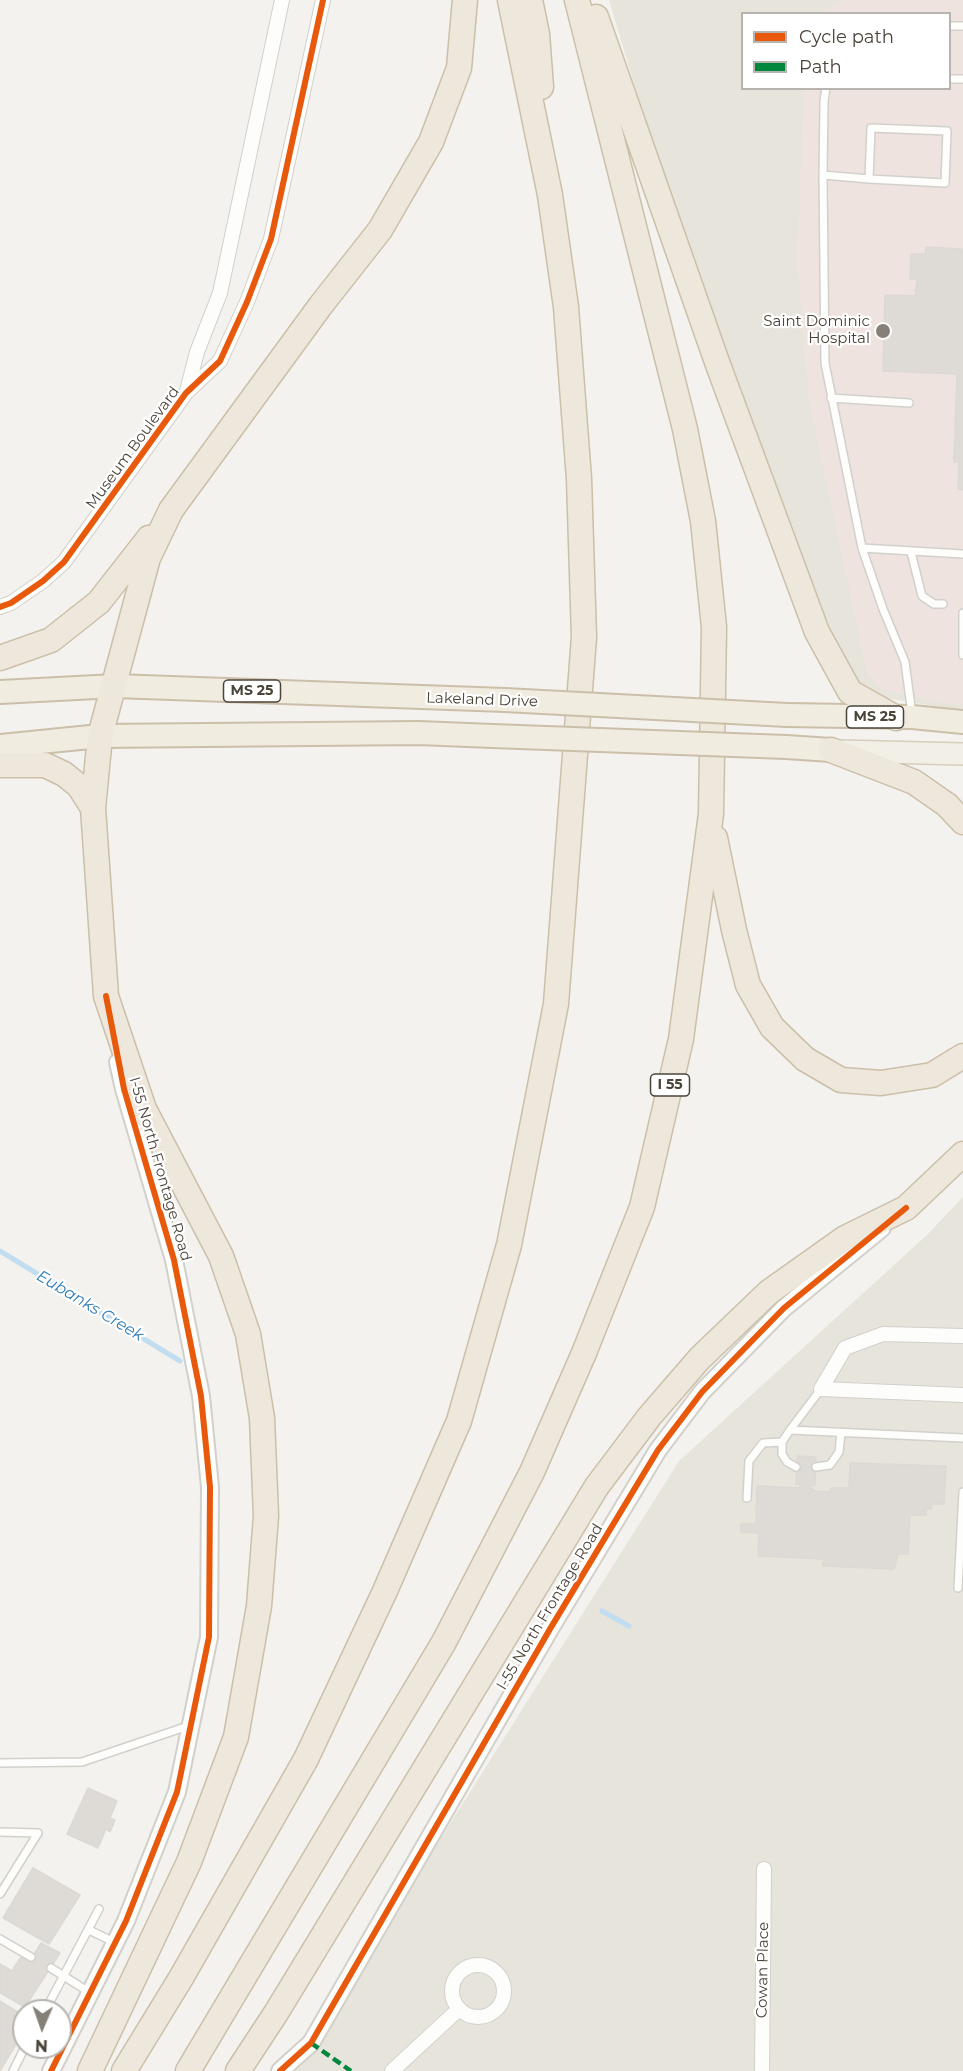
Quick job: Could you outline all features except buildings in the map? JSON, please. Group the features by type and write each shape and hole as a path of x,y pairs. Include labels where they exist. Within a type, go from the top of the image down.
{"highway":[{"path":"0,658 51,640 99,602 171,510 321,305 380,230 431,142 459,68 465,0"},
{"path":"510,0 550,195"},
{"path":"124,2071 181,1978 306,1759 386,1591 459,1421 509,1245 556,1004 584,638 579,479 567,319 550,195 537,34 530,0"},
{"name":"I 55","path":"188,2071 444,1642 532,1472 584,1353 642,1207 681,1039 711,814 714,627 703,521 685,429 577,0"},
{"path":"590,0 713,351 817,632 850,692 904,717"},
{"path":"90,2071 189,1862 236,1737 259,1606 266,1516 262,1418 248,1334 221,1256 144,1110 106,996 93,808 100,736 148,558 171,510"},
{"name":"Lakeland Drive","path":"0,692 115,686 505,700 787,715 904,717 963,722"},
{"path":"0,746 100,736 418,733 831,750 914,782 947,805 963,822"},
{"path":"0,765 45,765 64,774 79,786 93,808"},
{"path":"711,814 734,930 748,985 772,1027 805,1059 842,1080 881,1083 932,1075 963,1056"},
{"path":"238,2071 276,2013 597,1486 650,1417 700,1358 769,1292 845,1238 906,1208 963,1154"}],"main road":[{"path":"831,750 963,754"}],"street":[{"name":"Museum Boulevard","path":"186,393 197,352 220,293 282,0"},
{"name":"Museum Boulevard","path":"0,607 11,603 43,581 64,561 186,393 220,361 247,302 271,239 323,0"},
{"name":"I-55 North Frontage Road","path":"72,2028 116,1943 177,1792 209,1637 211,1581 210,1487 201,1396 174,1260 124,1089 106,996"},
{"name":"I-55 North Frontage Road","path":"280,2071 311,2043 550,1629 658,1450 702,1392 784,1308 906,1208"},
{"path":"963,1336 883,1334 844,1348 821,1389 963,1395"},
{"name":"Cowan Place","path":"762,2071 764,1869"},
{"path":"392,2071 459,2008"}],"lane":[{"path":"826,90 823,175 825,363 862,548 883,609 905,662 904,717"},
{"path":"823,175 870,179 945,183 947,131 871,128 870,179"},
{"path":"831,398 909,403"},
{"path":"862,548 963,554"},
{"path":"911,552 922,596 934,604 943,604"},
{"path":"963,613 963,655"},
{"path":"796,1467 787,1462 782,1454 782,1442 821,1389"},
{"path":"790,1430 963,1438"},
{"path":"816,1467 830,1465 839,1452 841,1433"},
{"path":"747,1498 749,1461 763,1443 782,1442"},
{"path":"958,1588 963,1492"},
{"path":"0,1763 82,1761 191,1725"},
{"path":"0,1832 38,1833 0,1894"},
{"path":"51,1999 99,1908"},
{"path":"88,1930 116,1943"},
{"path":"0,1939 31,1957"},
{"path":"51,1968 92,1993"}],"shaded area":[{"path":"609,0 963,0 963,711 850,692 717,362"},
{"name":"Saint Dominic Hospital","path":"843,0 963,0 963,704 941,703 882,689 867,673 809,401 797,261 804,90 951,90 951,12 824,12"},
{"path":"963,1197 963,2071 294,2071 679,1461 928,1234"}],"waterway":[{"name":"Eubanks Creek","path":"0,1251 180,1361"},
{"name":"Eubanks Creek","path":"602,1611 629,1626"}],"marked path":[{"path":"311,2043 351,2071"}],"cycle path":[{"path":"0,607 11,603 43,581 64,562 186,393 220,361 247,302 271,239 323,0"},
{"path":"51,2071 126,1921 177,1792 209,1637 210,1487 201,1396 174,1260 124,1089 106,996"},
{"path":"280,2071 311,2043 550,1629 658,1450 702,1392 784,1308 906,1208"}],"place":[{"name":"Saint Dominic Hospital","path":"883,331"}]}
